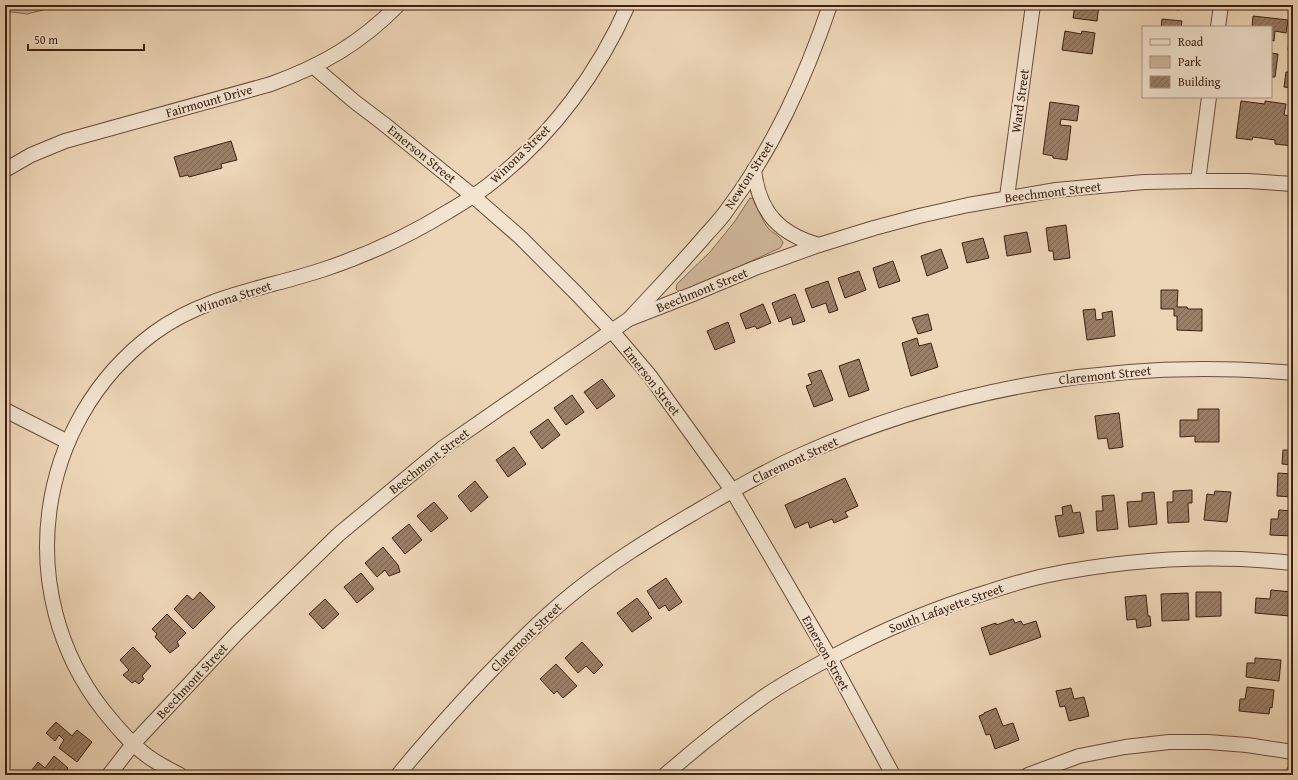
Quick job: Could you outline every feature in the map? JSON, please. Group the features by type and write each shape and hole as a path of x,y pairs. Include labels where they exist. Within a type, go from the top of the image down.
{"street":[{"name":"Fairmount Drive","path":"5,170 31,155 65,141 271,84 314,67 352,45 370,31 398,5"},
{"name":"Winona Street","path":"180,775 147,756 133,744 108,717 84,684 74,666 54,611 49,587 47,566 47,525 55,477 76,423 110,374 138,346 171,322 194,309 219,299 319,271 367,254 428,224 474,196 518,160 557,119 577,94 593,70 628,5"},
{"name":"Newton Street","path":"629,319 690,254 722,216 754,170 776,133 797,92 815,49 830,5"},
{"name":"Ward Street","path":"1007,198 1033,5"},
{"path":"1218,26 1221,5"},
{"name":"Emerson Street","path":"314,67 354,102 474,196 520,237 611,330 650,376 732,490 830,658 893,775"},
{"path":"1198,181 1209,98"},
{"path":"754,170 755,182 759,196 764,207 773,219 784,230 794,236 804,241 819,245"},
{"name":"Beechmont Street","path":"109,775 133,744 237,633 339,534 444,447 629,319 755,268 819,245 919,216 1007,198 1056,190 1144,182 1248,181 1293,184"},
{"name":"Claremont Street","path":"398,775 450,714 506,655 539,622 574,593 620,558 643,543 732,490 800,456 836,440 915,412 994,391 1075,377 1116,372 1190,368 1293,372"},
{"path":"5,410 68,442"},
{"name":"South Lafayette Street","path":"665,775 698,746 763,697 811,668 887,629 953,603 1043,576 1114,564 1152,560 1232,558 1293,563"},
{"path":"1028,775 1079,756 1125,747 1169,742 1216,742 1293,752"}],"green space":[{"path":"5,5 64,5 27,14 5,11"},
{"path":"750,198 755,199 766,226 782,241 783,243 780,248 686,291 678,291 676,289 677,284 710,252 735,221"}],"water":[{"path":"5,5 48,5 28,10"}],"building":[{"path":"1075,5 1099,5 1097,21 1073,18"},
{"path":"1161,5 1179,5 1179,10 1160,7"},
{"path":"1253,16 1288,20 1286,33 1275,31 1274,41 1272,40 1272,26 1252,26"},
{"path":"1162,19 1182,21 1181,26 1161,26"},
{"path":"1065,31 1081,34 1082,31 1095,33 1092,54 1062,50"},
{"path":"1290,35 1293,36 1293,51 1288,50"},
{"path":"1272,53 1278,54 1275,77 1272,77"},
{"path":"1286,72 1293,72 1293,88 1284,87"},
{"path":"1241,101 1265,104 1265,101 1286,104 1284,115 1293,116 1293,146 1275,144 1275,140 1253,137 1252,140 1236,138"},
{"path":"1050,102 1079,106 1077,121 1061,119 1060,125 1071,126 1067,160 1053,158 1053,156 1043,154"},
{"path":"231,141 237,160 221,164 222,168 189,177 188,175 180,177 174,157"},
{"path":"1066,225 1070,258 1054,260 1053,251 1049,251 1046,228"},
{"path":"1027,232 1031,252 1007,256 1004,236"},
{"path":"983,238 989,258 967,263 962,243"},
{"path":"941,249 948,268 927,276 921,256"},
{"path":"893,261 900,281 879,288 873,268"},
{"path":"859,271 866,290 845,298 838,278"},
{"path":"828,281 838,310 829,313 826,303 812,308 805,289"},
{"path":"1161,290 1178,290 1177,307 1202,309 1202,331 1177,330 1177,316 1174,316 1174,309 1161,309"},
{"path":"795,294 805,321 793,325 791,317 779,322 772,303"},
{"path":"763,304 771,323 757,329 755,326 746,329 740,314"},
{"path":"1095,309 1096,320 1103,319 1102,313 1112,311 1115,336 1087,340 1083,310"},
{"path":"928,314 932,330 918,334 912,318"},
{"path":"728,322 735,342 715,350 707,331"},
{"path":"917,338 919,346 931,343 938,367 911,376 902,343"},
{"path":"859,359 869,390 849,397 839,366"},
{"path":"821,370 833,400 814,407 806,386 812,384 808,374"},
{"path":"602,379 615,396 597,409 584,392"},
{"path":"572,395 584,412 566,425 554,408"},
{"path":"1198,409 1219,409 1219,442 1195,442 1195,436 1180,437 1180,420 1198,420"},
{"path":"1119,413 1123,447 1109,449 1107,438 1098,439 1095,416"},
{"path":"548,419 560,435 542,449 530,432"},
{"path":"1291,442 1293,442 1293,465 1282,464 1283,450 1290,450"},
{"path":"514,447 526,464 508,477 496,460"},
{"path":"1278,473 1293,474 1293,497 1277,496"},
{"path":"845,478 858,506 845,512 848,517 834,523 832,519 810,528 808,522 795,528 785,505"},
{"path":"475,481 488,497 471,512 458,496"},
{"path":"1192,490 1192,503 1188,503 1189,522 1168,523 1167,502 1173,502 1173,491"},
{"path":"1215,491 1231,492 1227,522 1204,520 1207,494 1214,495"},
{"path":"1154,492 1157,524 1129,527 1127,502 1142,501 1142,493"},
{"path":"1114,495 1118,529 1097,531 1096,511 1103,511 1102,496"},
{"path":"434,502 448,518 431,532 417,516"},
{"path":"1071,505 1073,513 1080,512 1084,533 1059,537 1055,516 1063,515 1062,507"},
{"path":"1279,510 1293,511 1293,536 1270,535 1271,519 1278,519"},
{"path":"409,524 422,540 405,554 392,538"},
{"path":"383,547 398,565 400,572 389,576 385,570 377,577 365,563"},
{"path":"361,573 374,589 357,603 344,587"},
{"path":"666,578 682,602 669,611 665,605 659,609 647,591"},
{"path":"1271,590 1292,592 1290,616 1255,613 1256,598 1270,599"},
{"path":"200,592 215,607 193,629 174,609 187,595 193,600"},
{"path":"1196,592 1221,592 1221,616 1196,617"},
{"path":"1188,593 1189,620 1162,621 1161,594"},
{"path":"1146,595 1148,616 1150,616 1151,626 1137,628 1136,619 1127,620 1125,597"},
{"path":"637,598 652,618 632,632 617,613"},
{"path":"325,599 339,614 323,629 309,614"},
{"path":"167,614 186,633 177,642 179,646 170,653 155,637 157,634 152,629"},
{"path":"1013,619 1015,623 1021,621 1023,625 1036,621 1041,637 990,655 981,628"},
{"path":"582,642 603,665 594,674 586,666 578,673 565,658"},
{"path":"133,647 151,666 142,676 144,679 139,684 135,681 132,683 123,675 129,670 120,660"},
{"path":"1255,658 1281,660 1279,681 1246,677 1247,663 1255,663"},
{"path":"556,664 577,686 563,698 557,691 554,694 540,679"},
{"path":"1247,687 1274,690 1272,708 1270,707 1269,714 1239,711 1240,699 1245,699"},
{"path":"1071,688 1074,699 1084,697 1089,716 1069,721 1065,706 1060,707 1056,691"},
{"path":"996,708 1003,726 1013,723 1019,740 995,749 990,734 986,735 979,716"},
{"path":"56,722 72,736 77,730 92,742 77,762 59,748 64,740 59,735 55,741 46,733"},
{"path":"54,756 68,768 63,775 38,775 32,770 38,762 45,768"}]}
